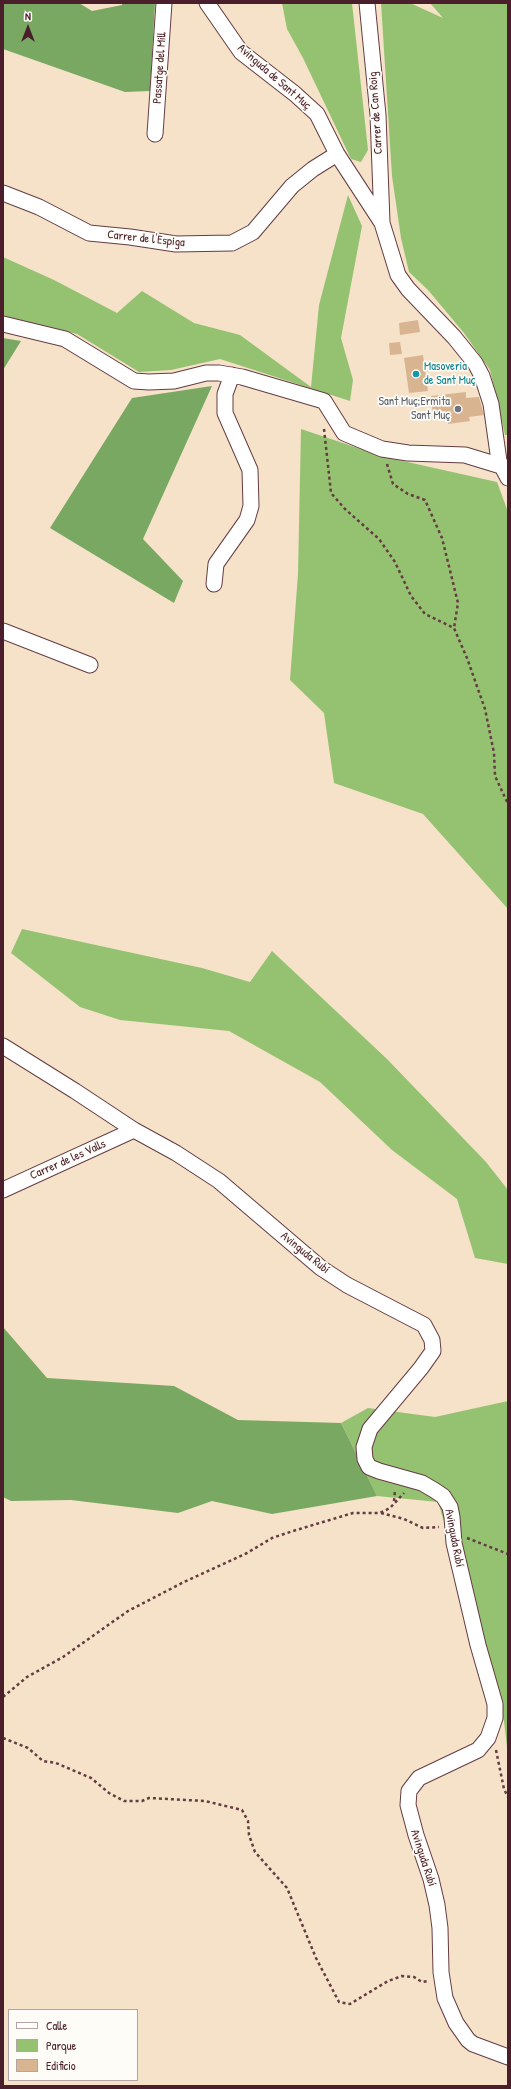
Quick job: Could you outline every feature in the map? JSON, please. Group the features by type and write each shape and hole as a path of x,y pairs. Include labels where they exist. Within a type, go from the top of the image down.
{"street":[{"name":"Passatge del Mill","path":"155,134 164,3"},
{"name":"Avinguda de Sant Muç","path":"207,3 241,52 295,94 317,114 337,154 384,229"},
{"name":"Carrer de Can Roig","path":"366,3 378,115 384,229"},
{"name":"Carrer de l'Espiga","path":"3,193 39,207 89,233 130,236 176,244 232,243 253,232 292,186 313,169 337,154"},
{"path":"384,229 398,275 408,289 469,353 482,376 491,404 498,456 505,472"},
{"path":"3,324 65,339 134,380 149,382 174,380 206,373 232,375 324,401 344,433 386,450 465,455 505,472"},
{"path":"214,584 216,564 247,520 251,506 250,470 225,413 225,394 232,375"},
{"path":"3,631 90,666"},
{"name":"Avinguda Rubí","path":"3,1046 75,1090 134,1130 176,1153 219,1181 321,1268 347,1285 424,1326 432,1340 433,1351 421,1368 370,1429 364,1447 365,1459 369,1467 378,1471 422,1483 443,1496 450,1507 453,1533 469,1611 494,1704 495,1718 492,1730 478,1750 419,1778 410,1792 408,1805 410,1817 431,1880 437,1905 440,1928 442,1979 445,1998 462,2033 473,2044 508,2057"},
{"name":"Carrer de les Valls","path":"3,1190 134,1130"}],"path":[{"path":"323,427 331,493 345,509 380,539 395,562 411,596 425,614 454,628"},
{"path":"386,450 386,463 393,484 408,494 425,500 442,538 458,603 454,628 467,658 485,709 494,753 495,776 508,804"},
{"path":"380,1513 390,1508 410,1486 413,1480"},
{"path":"3,1697 27,1677 70,1653 128,1611 184,1582 247,1553 272,1538 352,1513 380,1513 404,1518 423,1528 436,1526 508,1554"},
{"path":"492,1730 504,1789 508,1797"},
{"path":"3,1738 28,1748 43,1760 56,1763 91,1778 109,1793 124,1800 142,1800 149,1798 205,1801 242,1810 248,1821 249,1835 255,1852 288,1888 316,1958 339,2002 350,2004 388,1981 402,1976 414,1977 422,1982 442,1979"}],"green space":[{"path":"3,3 79,3 92,11 122,5 122,3 155,3 150,91 125,92 3,49"},
{"path":"282,3 352,3 368,150 361,162 351,159 303,58 287,29"},
{"path":"381,3 410,3 443,18 430,3 508,3 508,435 505,435 490,370 464,333 428,290 409,272 401,238 392,176"},
{"path":"348,195 362,226 341,338 353,380 350,401 220,359 171,370 139,372 77,334 3,316 3,257 54,280 117,313 142,291 194,323 240,335 311,387 319,305"},
{"path":"3,338 21,341 3,370"},
{"path":"212,386 143,539 183,581 174,603 50,528 132,398"},
{"path":"301,429 385,457 497,482 508,512 508,909 423,814 334,783 324,713 290,680 298,574"},
{"path":"22,929 202,968 250,982 272,951 387,1059 486,1162 508,1190 508,1264 475,1258 457,1199 392,1150 320,1082 229,1031 120,1020 80,1007 11,953"},
{"path":"3,1327 47,1378 174,1386 238,1420 341,1423 377,1496 272,1514 212,1501 178,1513 71,1500 11,1501 3,1497"},
{"path":"508,1401 508,1756 504,1721 438,1502 377,1496 341,1423 368,1408 435,1417"}],"building":[{"path":"418,320 420,332 400,335 399,323"},
{"path":"400,342 402,354 390,355 389,343"},
{"name":"Masoveria de Sant Muç","path":"423,355 428,391 409,393 404,358"},
{"name":"Sant Muç;Ermita Sant Muç","path":"466,392 466,398 479,397 484,415 469,417 470,421 448,424 447,414 433,416 431,396"}],"place":[{"name":"Masoveria de Sant Muç","path":"416,374"},
{"name":"Sant Muç;Ermita Sant Muç","path":"458,409"}]}
